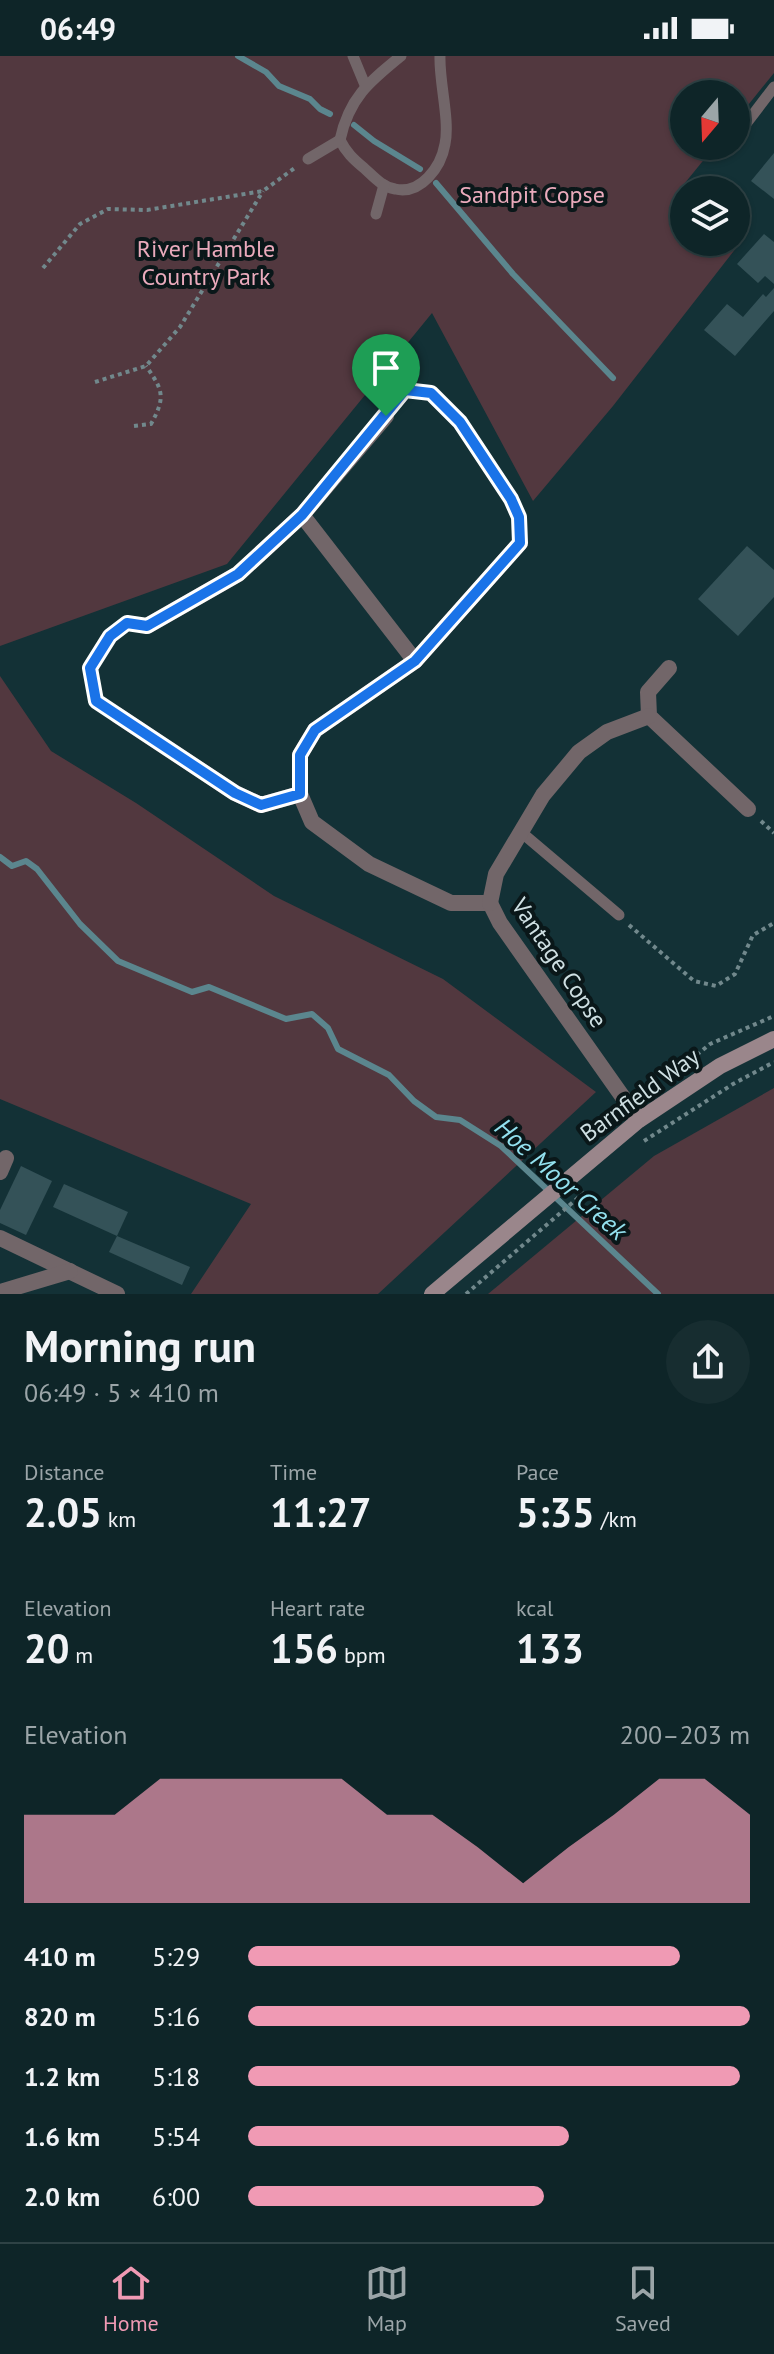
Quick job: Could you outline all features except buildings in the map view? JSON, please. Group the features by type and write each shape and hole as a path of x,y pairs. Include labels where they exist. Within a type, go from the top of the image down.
{"street":[{"path":"147,626 238,574 302,515 386,416"},
{"path":"302,515 415,661"},
{"path":"117,715 235,793 261,805 300,794 300,755 315,730 415,661 520,543"},
{"path":"669,668 648,692 649,716 748,809"},
{"path":"490,903 496,874 543,795 579,752 607,732 649,716"},
{"name":"Vantage Copse","path":"300,794 312,822 369,864 451,903 490,903 500,923 633,1124"},
{"name":"Barnfield Way","path":"435,1292 633,1124 720,1066 774,1039"},
{"path":"0,1238 117,1294"},
{"path":"0,1292 70,1271"}],"lane":[{"path":"353,56 365,85"},
{"path":"401,56 365,85 343,124 340,140 346,153 384,185 397,190 414,188 429,178 440,161 446,141 440,56"},
{"path":"750,118 774,87"},
{"path":"308,159 340,140"},
{"path":"376,214 384,185"},
{"path":"521,832 619,915"}],"path":[{"path":"95,382 146,366 180,327 263,191 308,159"},
{"path":"43,268 80,224 108,209 147,210 263,191"},
{"path":"134,426 151,424 160,407 161,388 146,366"},
{"path":"386,416 405,390 431,393 460,422 511,499 519,517 520,543"},
{"path":"117,715 96,701 90,668 110,636 127,623 147,626"},
{"path":"619,915 641,938 694,981 716,986 735,974 753,935 774,923"},
{"path":"642,1143 733,1084 774,1062"},
{"path":"466,1294 595,1183"}],"green space":[{"name":"River Hamble Country Park","path":"0,56 774,56 774,73 750,103 750,80 670,80 670,160 704,160 691,176 670,176 670,256 730,256 613,406 533,501 432,313 227,564 0,646"},
{"path":"0,676 51,751 136,803 274,896 443,979 596,1092 378,1294 191,1294 251,1204 0,1099"},
{"path":"774,1088 774,1294 488,1294 654,1156"}],"waterway":[{"path":"238,56 266,72 279,86 310,99 330,114"},
{"path":"354,125 420,169"},
{"path":"436,183 513,274 613,378"},
{"name":"Hoe Moor Creek","path":"0,857 12,866 26,861 37,869 80,924 118,961 192,992 209,987 286,1019 312,1014 328,1028 338,1049 389,1075 414,1101 436,1117 460,1120 501,1146 658,1294"}],"route":[{"path":"405,390 431,393 460,422 511,499 519,517 520,543 415,661 315,730 300,755 300,794 261,805 235,793 96,701 90,668 110,636 127,623 147,626 238,574 302,515 386,416 405,390"}],"park label":[{"name":"Sandpit Copse","path":"532,195"}]}
